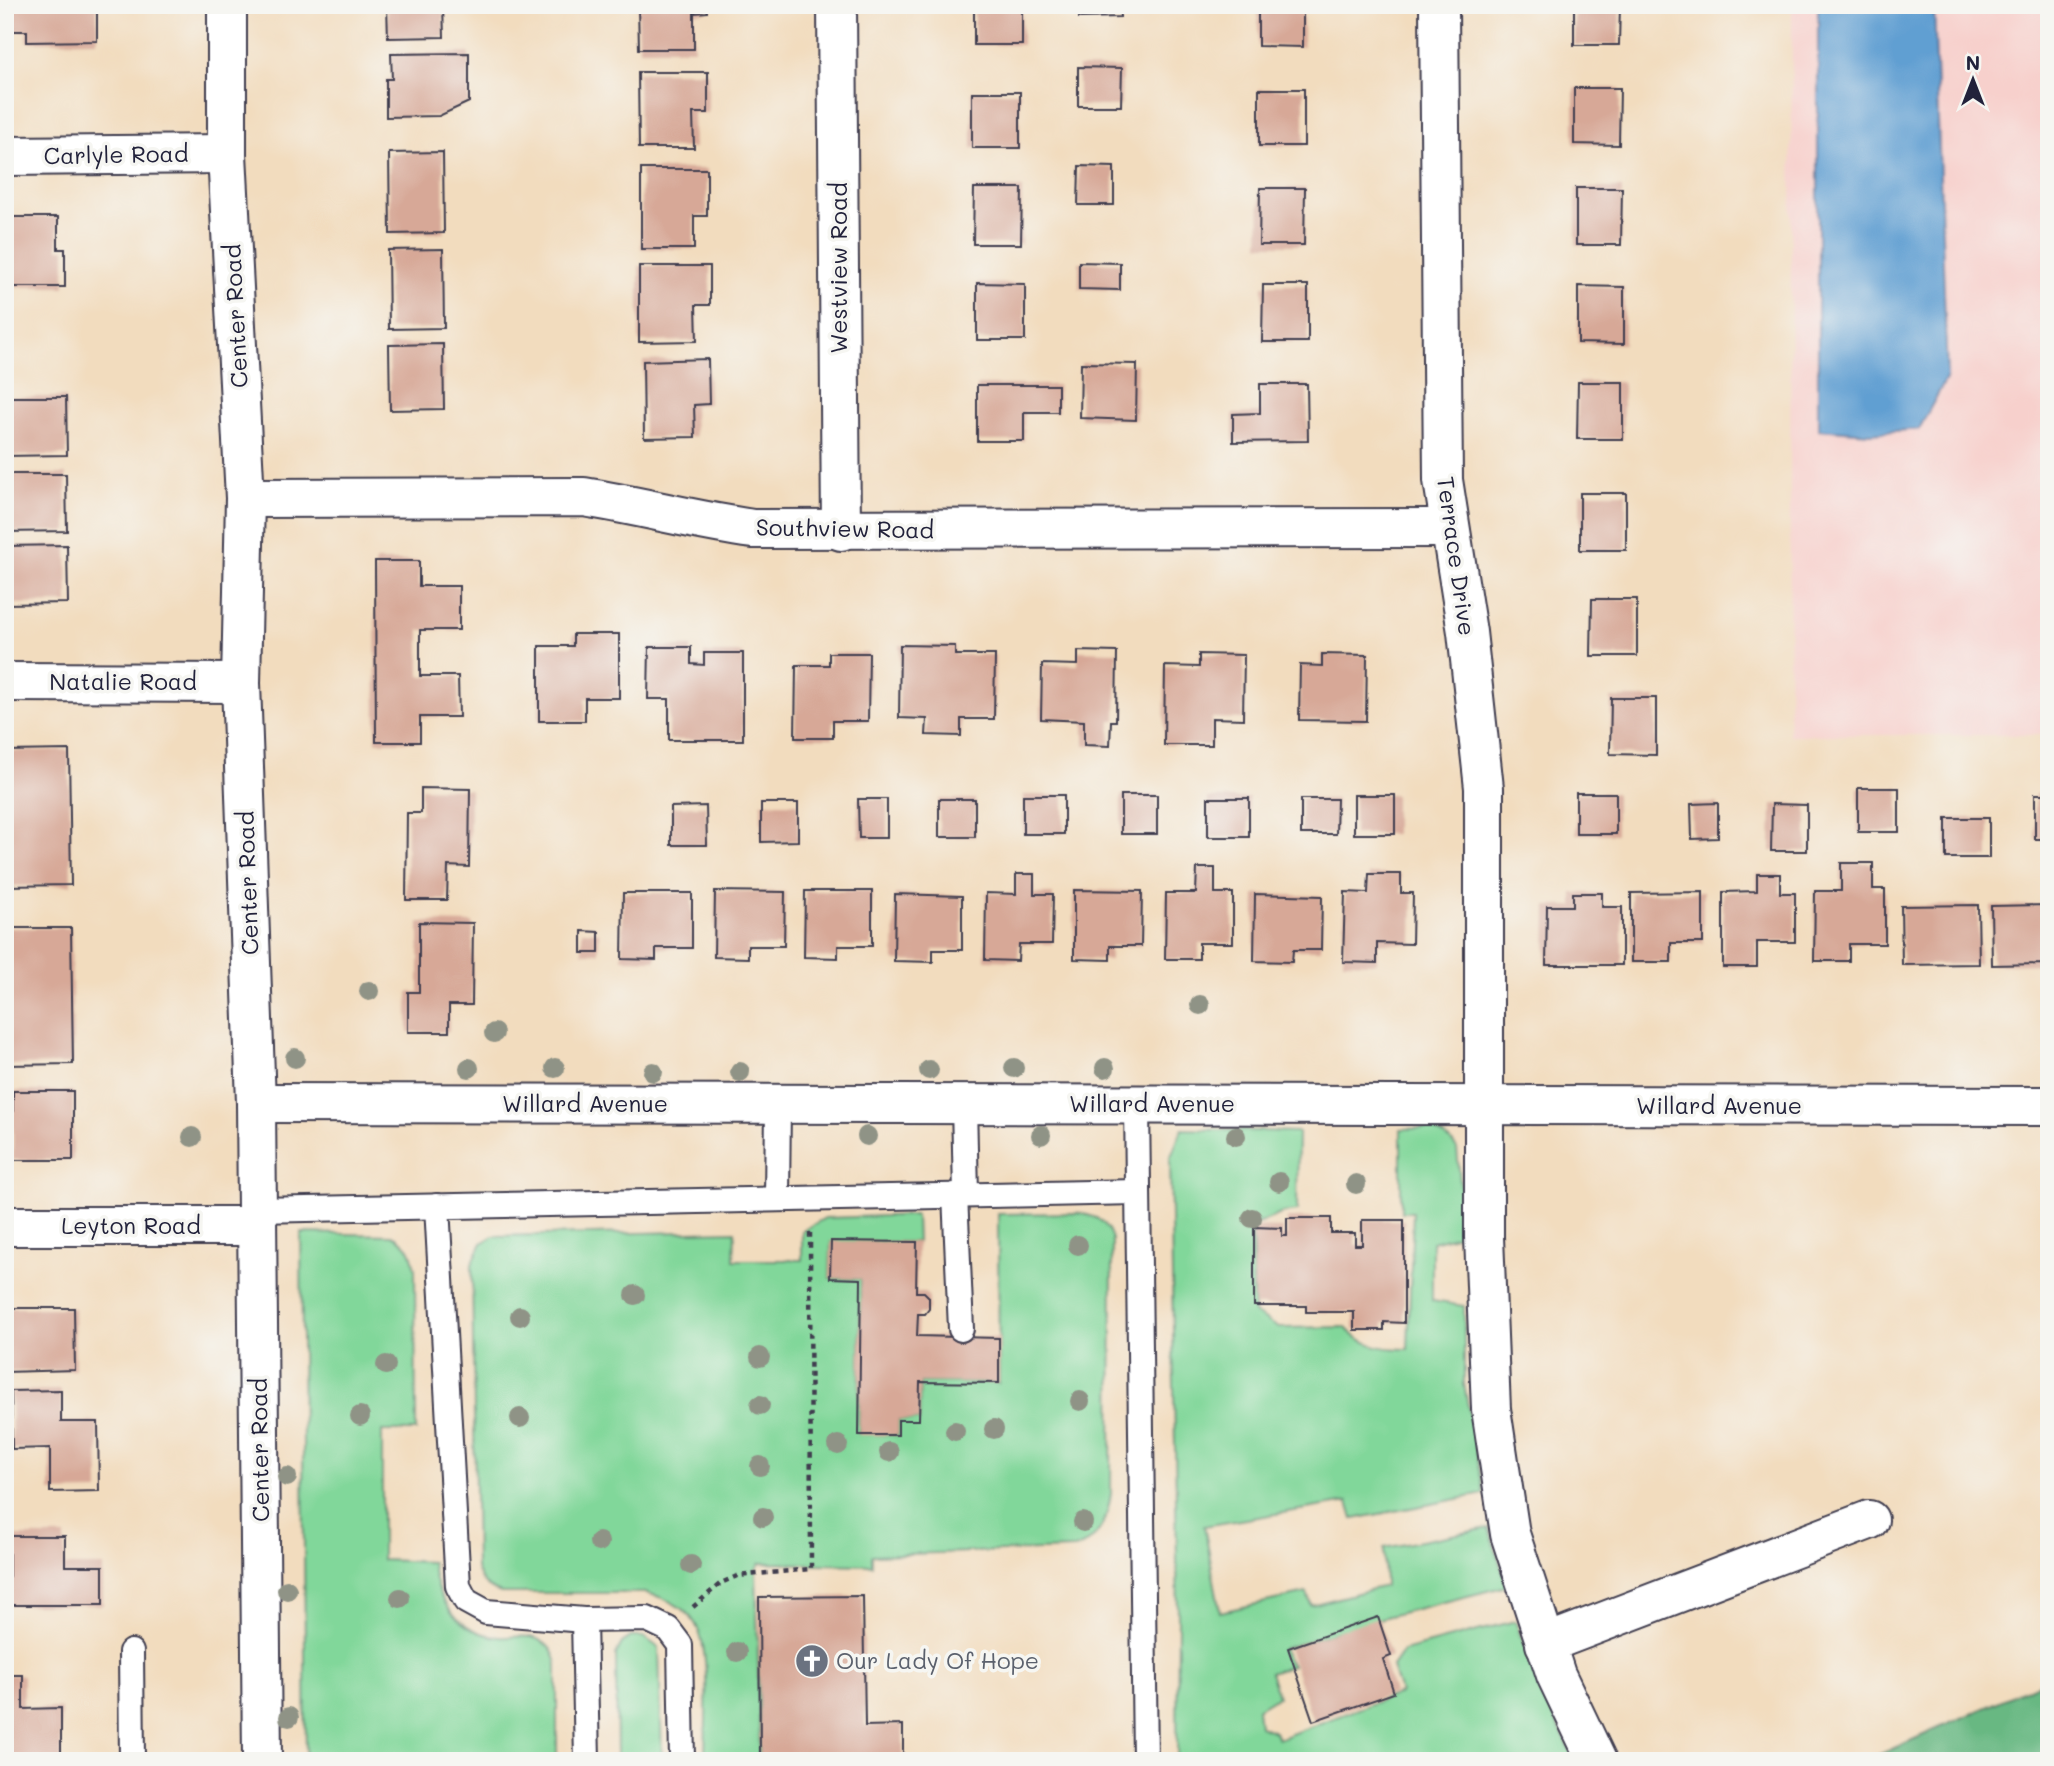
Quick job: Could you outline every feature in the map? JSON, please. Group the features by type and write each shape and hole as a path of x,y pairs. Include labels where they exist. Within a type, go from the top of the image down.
{"street":[{"name":"Center Road","path":"227,5 227,154 245,498 241,683 256,1103 262,1761"},
{"name":"Westview Road","path":"837,5 841,531"},
{"name":"Terrace Drive","path":"1439,5 1443,480 1467,632 1484,788 1483,1106 1491,1409 1510,1534 1545,1644 1597,1761"},
{"name":"Carlyle Road","path":"5,156 227,154"},
{"name":"Southview Road","path":"245,498 584,496 638,505 692,521 753,529 841,531 1449,528"},
{"name":"Natalie Road","path":"5,682 241,683"},
{"name":"Willard Avenue","path":"256,1103 2049,1106"},
{"name":"Leyton Road","path":"5,1226 257,1218"},
{"path":"1545,1644 1869,1520"}],"lane":[{"path":"777,1199 778,1104"},
{"path":"961,1329 960,1195 964,1104"},
{"path":"1137,1104 1145,1761"},
{"path":"257,1218 437,1206 1137,1192"},
{"path":"437,1206 458,1586 466,1601 486,1612 584,1620 648,1619 668,1629 680,1645 682,1761"},
{"path":"584,1620 587,1761"},
{"path":"131,1652 132,1761"}],"path":[{"path":"668,1629 720,1583 737,1576 811,1569 810,1199"}],"shaded area":[{"path":"1792,5 2049,5 2049,735 1789,735"}],"green space":[{"path":"1431,1128 1450,1140 1457,1149 1465,1233 1432,1242 1432,1301 1464,1306 1464,1384 1484,1494 1353,1519 1348,1502 1204,1526 1220,1612 1307,1593 1311,1605 1385,1586 1384,1548 1489,1528 1507,1586 1385,1617 1282,1649 1292,1666 1270,1673 1278,1696 1257,1709 1259,1726 1275,1732 1278,1739 1400,1693 1392,1667 1403,1651 1515,1621 1548,1705 1573,1755 1560,1761 1177,1761 1178,1618 1170,1159 1182,1129 1298,1132 1297,1211 1283,1213 1252,1226 1254,1313 1279,1328 1345,1327 1358,1338 1374,1345 1408,1349 1413,1212 1401,1212 1401,1129"},
{"path":"1079,1213 1100,1220 1107,1227 1112,1239 1111,1494 1101,1528 1091,1540 1075,1549 872,1555 872,1565 760,1563 756,1569 760,1761 705,1761 705,1657 698,1629 689,1615 676,1605 646,1593 501,1593 488,1587 480,1578 476,1568 472,1264 482,1243 493,1236 735,1231 734,1260 802,1260 802,1231 825,1218 916,1215 917,1242 831,1242 830,1278 861,1279 859,1434 898,1435 898,1420 919,1420 920,1382 999,1383 998,1214"},
{"path":"301,1233 392,1235 402,1241 411,1253 415,1270 416,1431 382,1431 382,1560 432,1562 438,1589 461,1622 485,1634 499,1637 523,1636 545,1643 557,1664 557,1761 306,1761"},
{"path":"631,1637 644,1637 659,1648 662,1761 617,1761 616,1654 622,1643"},
{"path":"2049,1679 2049,1761 1865,1761"}],"water":[{"path":"1818,5 1934,5 1947,377 1919,429 1870,433 1818,429"}],"building":[{"path":"5,5 97,5 97,41 27,42 27,31 5,31"},
{"path":"387,5 443,5 444,37 388,38"},
{"path":"638,5 707,5 707,12 694,13 694,49 639,49"},
{"path":"974,5 1022,5 1022,45 974,45"},
{"path":"1079,5 1120,5 1120,17 1079,18"},
{"path":"1258,5 1303,5 1303,47 1258,46"},
{"path":"1574,5 1620,5 1619,45 1574,45"},
{"path":"469,53 469,102 439,116 386,117 386,79 392,79 391,54"},
{"path":"1078,67 1122,68 1121,106 1078,106"},
{"path":"638,72 708,72 708,113 693,113 694,148 639,148"},
{"path":"1574,88 1620,88 1619,145 1574,144"},
{"path":"1259,89 1304,89 1304,146 1259,146"},
{"path":"972,92 1020,92 1020,148 972,148"},
{"path":"443,152 444,233 390,234 389,153"},
{"path":"1079,166 1114,167 1114,205 1078,205"},
{"path":"641,169 707,169 707,216 694,216 694,249 641,249"},
{"path":"974,188 1022,188 1021,244 973,244"},
{"path":"1260,188 1305,188 1304,245 1259,245"},
{"path":"1576,188 1622,188 1621,245 1576,245"},
{"path":"5,217 58,217 58,249 65,249 65,287 5,287"},
{"path":"443,249 444,328 389,329 388,250"},
{"path":"1079,262 1120,263 1120,290 1079,289"},
{"path":"639,266 710,266 710,305 696,305 697,341 639,342"},
{"path":"977,283 1025,284 1025,340 977,340"},
{"path":"1263,285 1308,285 1308,342 1262,342"},
{"path":"1578,286 1624,287 1624,344 1578,343"},
{"path":"443,344 444,409 390,410 389,345"},
{"path":"708,359 709,404 694,405 695,437 644,438 643,361"},
{"path":"1081,363 1137,364 1136,420 1080,418"},
{"path":"1578,382 1623,382 1623,439 1577,439"},
{"path":"1260,384 1307,384 1308,441 1233,442 1233,414 1260,413"},
{"path":"977,385 1058,385 1058,412 1024,412 1024,441 977,441"},
{"path":"5,397 66,397 67,455 5,456"},
{"path":"5,474 66,474 67,531 5,532"},
{"path":"1580,493 1626,493 1626,550 1580,550"},
{"path":"67,545 68,603 5,604 5,546"},
{"path":"375,561 419,561 419,586 459,586 459,630 420,630 420,676 458,676 459,717 420,717 420,742 376,742"},
{"path":"1592,599 1637,599 1637,656 1591,656"},
{"path":"573,634 619,634 619,698 585,698 585,721 539,721 539,646 573,646"},
{"path":"900,645 955,646 955,655 995,655 994,719 961,719 961,736 926,735 927,719 899,718"},
{"path":"649,647 691,647 691,664 704,665 704,653 743,653 743,740 669,740 669,699 648,699"},
{"path":"1078,651 1117,652 1116,721 1111,721 1110,746 1084,745 1084,721 1041,719 1042,664 1078,665"},
{"path":"829,653 869,653 868,721 833,721 833,738 795,738 796,665 829,665"},
{"path":"1199,654 1244,655 1243,719 1212,718 1212,745 1164,745 1165,666 1199,667"},
{"path":"1322,654 1367,655 1366,721 1299,720 1300,665 1322,666"},
{"path":"1611,698 1656,698 1656,755 1610,754"},
{"path":"69,750 71,885 5,886 5,751"},
{"path":"421,788 470,789 469,867 448,866 447,900 406,900 407,813 421,813"},
{"path":"1858,788 1899,788 1899,832 1858,832"},
{"path":"1576,793 1616,793 1616,834 1576,834"},
{"path":"2035,794 2049,794 2049,839 2035,839"},
{"path":"1023,795 1064,795 1064,834 1023,834"},
{"path":"1121,795 1157,795 1157,834 1121,834"},
{"path":"1354,795 1395,795 1395,834 1354,834"},
{"path":"1208,798 1249,798 1249,837 1208,837"},
{"path":"858,799 887,799 887,838 859,838"},
{"path":"939,799 975,799 975,837 939,837"},
{"path":"1301,799 1337,799 1336,834 1301,834"},
{"path":"761,803 798,803 798,841 761,842"},
{"path":"1718,803 1718,838 1692,839 1691,804"},
{"path":"1772,804 1807,805 1807,851 1771,851"},
{"path":"706,806 707,845 671,845 671,807"},
{"path":"1946,818 1989,818 1989,858 1946,858"},
{"path":"1841,863 1873,863 1873,889 1885,889 1885,944 1849,944 1849,961 1814,961 1815,891 1841,891"},
{"path":"1197,868 1215,868 1215,893 1233,893 1233,943 1199,943 1199,959 1165,959 1166,893 1196,893"},
{"path":"1016,874 1034,874 1034,894 1053,894 1052,944 1019,944 1018,961 985,960 986,893 1016,894"},
{"path":"1369,874 1401,874 1401,893 1413,893 1412,944 1377,943 1377,963 1343,962 1345,892 1368,893"},
{"path":"1757,874 1780,874 1780,893 1795,893 1795,942 1757,942 1757,967 1723,967 1723,892 1757,891"},
{"path":"1074,890 1142,891 1141,946 1110,946 1110,960 1074,959"},
{"path":"715,891 785,892 784,946 748,946 748,958 714,957"},
{"path":"805,891 872,891 872,946 838,946 838,958 804,957"},
{"path":"1703,892 1703,943 1671,943 1671,962 1631,962 1631,893"},
{"path":"623,893 692,893 692,948 656,948 656,960 622,959"},
{"path":"1573,893 1602,893 1602,907 1622,907 1622,965 1546,965 1547,906 1573,906"},
{"path":"895,894 962,896 962,950 933,950 933,962 894,961"},
{"path":"1255,894 1322,896 1321,950 1293,950 1292,962 1254,961"},
{"path":"1978,905 1979,964 1902,965 1901,906"},
{"path":"2049,905 2049,964 1992,965 1991,906"},
{"path":"419,922 473,923 472,1005 449,1005 449,1032 408,1032 408,992 419,992"},
{"path":"5,928 71,928 73,1064 5,1065"},
{"path":"582,931 599,932 599,953 582,953"},
{"path":"13,1091 73,1091 73,1160 13,1160"},
{"path":"1287,1218 1331,1218 1331,1233 1355,1233 1355,1245 1362,1245 1362,1220 1404,1220 1404,1323 1384,1322 1384,1330 1354,1330 1354,1312 1306,1312 1306,1306 1254,1306 1254,1227 1282,1228 1282,1236 1287,1236"},
{"path":"831,1241 917,1242 916,1292 924,1292 929,1297 929,1309 925,1314 918,1314 917,1336 999,1338 999,1383 920,1382 919,1420 898,1420 898,1435 859,1435 861,1279 830,1278"},
{"path":"5,1308 74,1308 75,1370 5,1372"},
{"path":"61,1390 61,1422 98,1422 99,1491 50,1492 50,1448 12,1449 11,1391"},
{"path":"9,1536 65,1536 65,1566 103,1566 103,1605 9,1605"},
{"name":"Our Lady Of Hope","path":"863,1596 865,1726 903,1725 903,1761 760,1761 759,1597"},
{"path":"1378,1617 1391,1656 1383,1659 1394,1693 1313,1721 1288,1648"},
{"path":"5,1675 23,1675 23,1709 61,1708 61,1761 5,1761"}],"place":[{"name":"Our Lady Of Hope","path":"812,1661"}]}
